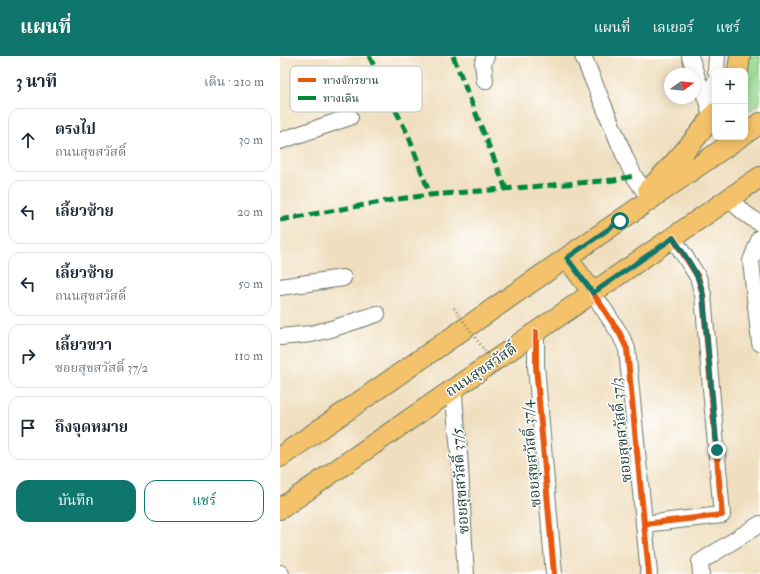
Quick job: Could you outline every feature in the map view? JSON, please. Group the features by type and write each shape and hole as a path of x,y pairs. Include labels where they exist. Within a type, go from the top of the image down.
{"main road":[{"path":"738,68 740,56"},
{"path":"620,221 645,192 668,170 711,115"},
{"path":"748,132 760,123"},
{"path":"280,457 736,140"},
{"name":"ถนนสุขสวัสดิ์","path":"280,509 760,177"},
{"path":"567,258 593,293"}],"street":[{"path":"485,81 483,63 486,56"},
{"path":"583,56 625,157 634,176 645,192"},
{"path":"690,56 711,115"},
{"path":"716,68 717,56"},
{"path":"711,115 712,104"},
{"path":"280,141 350,117"},
{"path":"730,199 740,211 760,223"},
{"path":"644,524 722,515 703,295 698,277 673,238"},
{"path":"760,238 751,262 760,343"},
{"path":"280,287 343,278"},
{"name":"ซอยสุขสวัสดิ์ 37/3","path":"593,293 620,334 627,349 648,574"},
{"path":"280,337 311,334 377,314"},
{"name":"ซอยสุขสวัสดิ์ 37/4","path":"536,332 536,366 554,574"},
{"name":"ซอยสุขสวัสดิ์ 37/5","path":"454,389 454,409 458,432 466,574"},
{"path":"702,574 700,562 760,524"}],"path":[{"path":"454,308 500,372"}],"green space":[{"path":"734,56 760,56 760,103 748,111 748,68 743,68"}],"marked path":[{"path":"369,56 374,66"},
{"path":"453,56 506,189"},
{"path":"397,112 409,137 430,195"},
{"path":"280,220 398,199 430,195 614,180 634,176"}],"cycle path":[{"path":"644,524 722,515 703,295 698,277 673,238"},
{"path":"593,293 620,334 627,349 649,574"},
{"path":"536,332 536,366 554,574"}],"route":[{"path":"620,221 567,258 593,293 673,238 701,284 717,450"}]}
